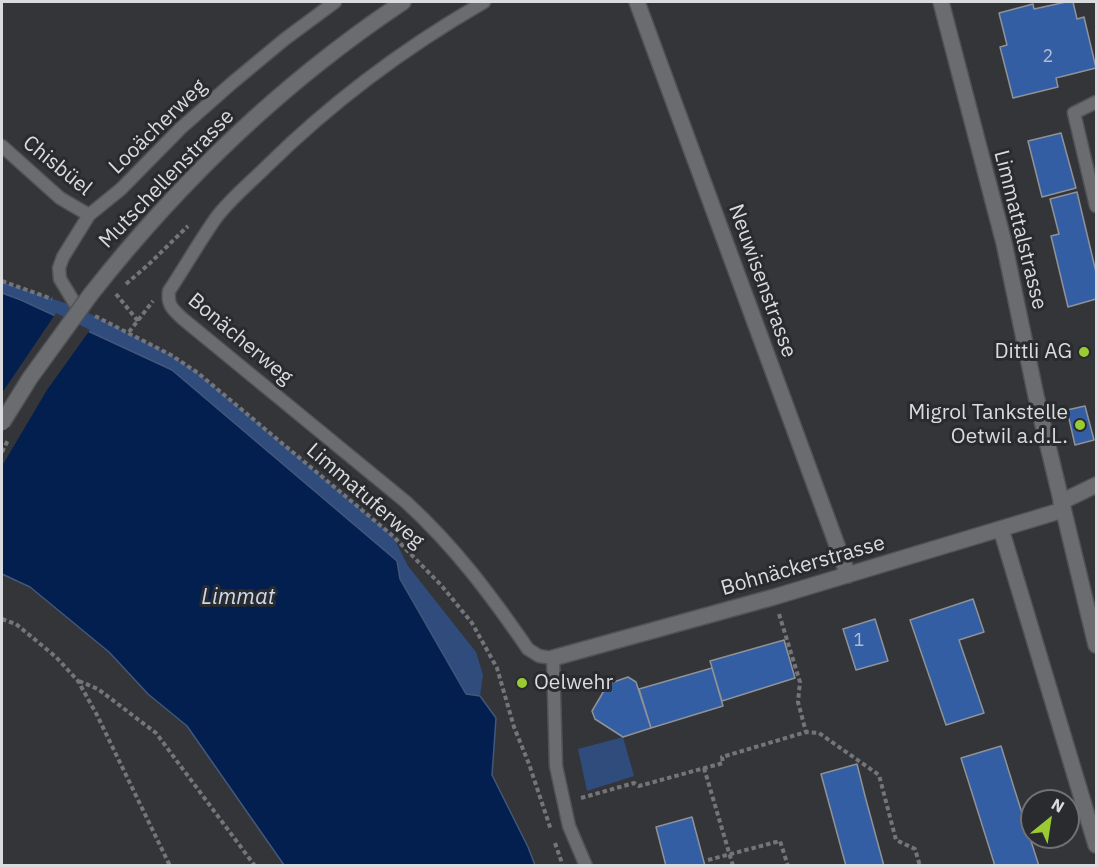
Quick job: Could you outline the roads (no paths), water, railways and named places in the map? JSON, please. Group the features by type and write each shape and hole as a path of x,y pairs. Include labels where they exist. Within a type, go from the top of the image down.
{"street":[{"name":"Mutschellenstrasse","path":"2,423 30,378 132,242 226,144 301,76 403,2"},
{"name":"Neuwisenstrasse","path":"637,2 848,575"},
{"name":"Limmattalstrasse","path":"941,2 1004,243 1062,506 1096,645"},
{"name":"Bohnäckerstrasse","path":"553,658 774,597 1002,529 1062,506 1096,485"},
{"path":"1002,529 1096,845"}],"lane":[{"name":"Looächerweg","path":"77,307 60,279 59,268 63,257 89,215 121,189 181,128 232,83 285,39 335,2"},
{"name":"Bonächerweg","path":"484,2 450,21 379,68 291,142 217,217 169,291 168,300 171,307 183,319 406,502 461,558 528,649 539,656 553,658"},
{"path":"1096,102 1074,113 1096,206"},
{"name":"Chisbüel","path":"2,146 60,198 89,215"},
{"path":"553,658 556,766 568,826 586,866"}],"water":[{"name":"Limmat","path":"2,293 172,370 397,561 400,579 466,694 480,696 496,718 492,775 535,865 284,865 187,726 148,694 109,652 30,587 2,574"}],"place":[{"name":"Dittli AG","path":"1084,352"},
{"name":"Migrol Tankstelle Oetwil a.d.L.","path":"1080,425"},
{"name":"Oelwehr","path":"522,683"}]}
